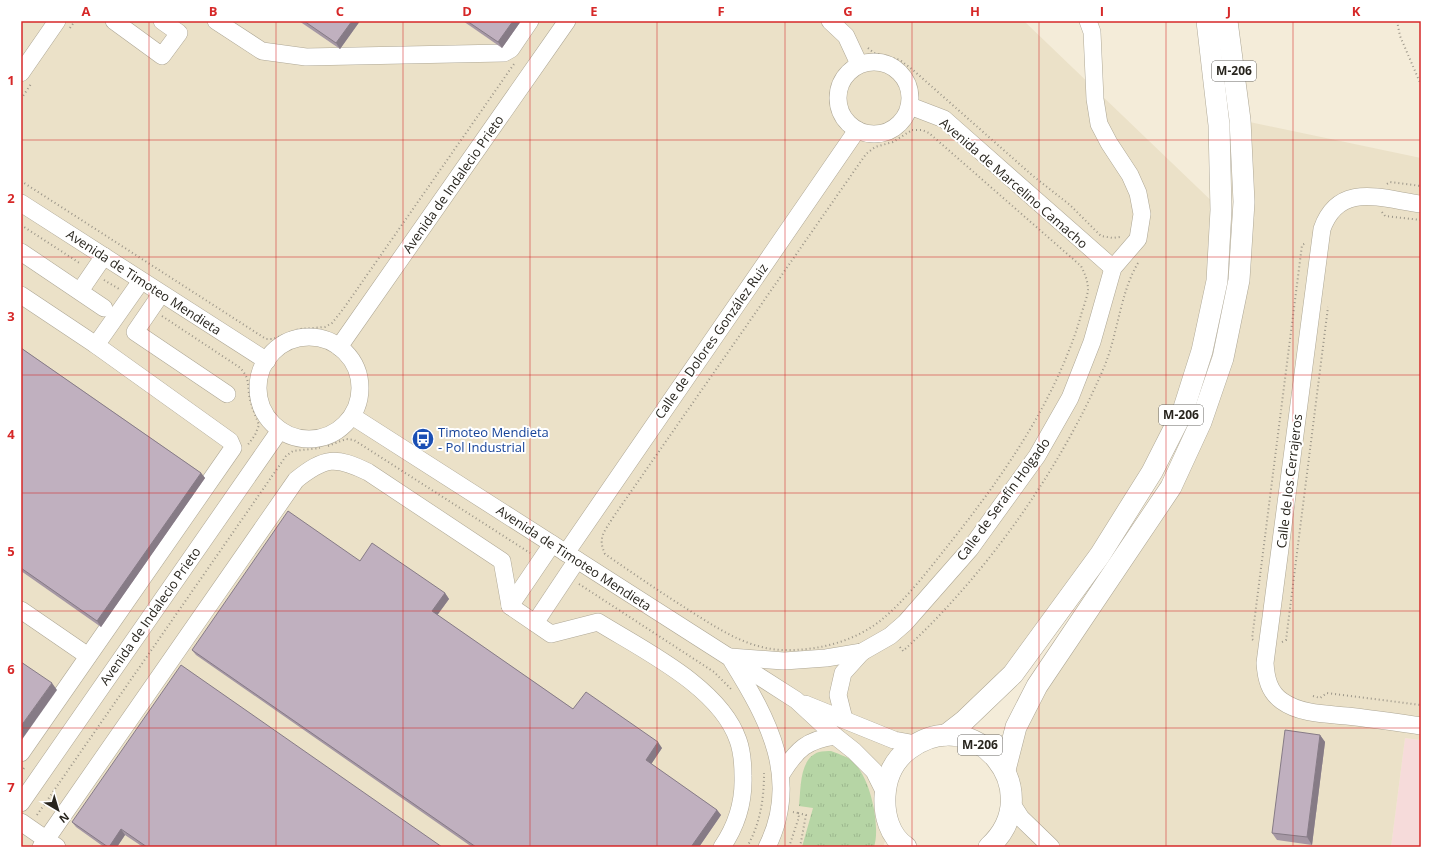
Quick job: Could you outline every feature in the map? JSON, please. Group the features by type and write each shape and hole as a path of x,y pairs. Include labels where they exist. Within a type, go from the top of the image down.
{"main road":[{"name":"M-206","path":"946,735 964,721 1013,674 1096,562 1152,472 1183,410 1202,351 1218,274 1221,210 1219,125 1207,21"},
{"name":"M-206","path":"1005,770 1016,727 1037,686 1171,486 1201,422 1223,358 1239,280 1244,202 1240,120 1227,21"},
{"name":"M-206","path":"906,847 890,827 884,811 888,776 901,756 916,744 929,737 946,735 970,739 990,751 1005,770 1011,786 1012,804 1007,824 998,839 989,847"},
{"path":"883,847 890,827"}],"street":[{"path":"21,73 57,21"},
{"path":"114,21 162,56 179,33 162,21"},
{"path":"216,21 262,51 306,57 504,54 511,49 530,21"},
{"name":"Avenida de Indalecio Prieto","path":"339,347 567,21"},
{"path":"830,21 846,36 859,64"},
{"path":"1088,21 1092,32 1095,99 1099,124 1109,143 1130,175 1138,193 1142,214 1138,239 1113,268"},
{"path":"871,61 882,62 893,66 902,74 908,84 911,95 910,106 905,119 895,128 883,134 870,134 857,130 848,123 841,114 838,97 842,80 859,64 871,61"},
{"name":"Avenida de Marcelino Camacho","path":"910,106 944,119 1113,268"},
{"name":"Calle de Dolores González Ruiz","path":"535,624 566,576 571,556 857,130"},
{"name":"Calle de los Cerrajeros","path":"1421,204 1362,196 1348,198 1336,205 1326,216 1322,229 1265,663 1266,677 1272,691 1280,700 1291,707 1421,726"},
{"name":"Avenida de Timoteo Mendieta","path":"21,203 161,294 267,360"},
{"path":"21,252 104,308"},
{"path":"80,291 104,256"},
{"name":"Calle de Serafín Holgado","path":"844,719 838,695 843,673 862,652 890,636 905,623 970,549 1037,456 1070,398 1083,368 1113,268"},
{"path":"96,345 141,281"},
{"path":"161,294 135,332 227,394"},
{"path":"21,295 96,345 230,441 234,448 88,656 23,759"},
{"path":"314,337 327,340 339,347 349,356 356,367 360,379 358,404 352,416 335,432 313,439 296,437 280,430 270,421 263,410 259,398 258,385 261,372 267,360 276,350 287,342 300,338 314,337"},
{"name":"Avenida de Timoteo Mendieta","path":"352,416 796,700 835,736 854,751 874,772 885,793"},
{"name":"Avenida de Indalecio Prieto","path":"21,803 280,430"},
{"path":"25,824 48,844 296,480 313,466 331,461 347,462 368,472 502,561 510,606 551,634 598,622 700,688 714,702 735,732 743,760 744,783 741,808 732,832 722,847"},
{"path":"510,606 552,544"},
{"path":"21,610 88,656"},
{"name":"Calle de Serafín Holgado","path":"730,657 784,661 826,658 862,652"},
{"path":"730,657 758,703 782,772 780,809 776,830 768,847"},
{"name":"Avenida de Timoteo Mendieta","path":"796,700 894,740 916,744"},
{"path":"782,772 792,757 806,744 817,739 835,736"},
{"path":"1012,804 1021,818 1052,847"}],"path":[{"path":"1397,21 1400,36 1421,85"},
{"path":"864,44 874,53 900,60 913,70 1034,176 1070,205 1101,236 1113,238 1125,236"},
{"path":"21,180 266,339 273,339 299,329 325,327 332,323 344,308 517,60"},
{"path":"912,130 922,130 939,142 1081,266 1086,276 1088,291 1074,338 1060,374 1033,425 985,497 956,536 928,570 879,621 851,638 831,645 810,649 782,650 763,647 728,634 650,585 605,554 601,547 601,538 614,516 866,154 875,147 893,142 912,130"},
{"path":"1380,210 1385,216 1421,220"},
{"path":"21,225 130,296"},
{"path":"879,621 903,651 930,626 988,558 1035,493 1062,451 1093,394 1109,358 1128,282 1140,259"},
{"path":"1280,644 1286,640 1328,303"},
{"path":"150,309 246,373 249,380 248,392 258,424 255,435 244,450"},
{"path":"25,824 282,462 293,451 321,448 346,439 354,440 541,560"},
{"path":"566,576 714,672 735,694"},
{"path":"1308,696 1320,698 1327,692 1421,705"},
{"path":"21,772 23,759"},
{"path":"747,847 759,823 764,799 764,773"},
{"path":"798,813 806,815 800,847"}],"shaded area":[{"path":"21,21 1024,21 1221,210 1183,411 1013,674 901,756 890,827 883,847 21,847"},
{"path":"1240,120 1421,158 1421,740 1405,738 1391,847 989,847 998,839 1016,727 1171,487 1223,358"},
{"path":"1405,738 1421,740 1421,847 1391,847"}],"green space":[{"path":"831,751 851,760 858,767 864,777 875,814 876,838 874,847 802,847 813,808 799,806 804,767 812,755 820,752"}],"building":[{"path":"304,21 352,21 336,43"},
{"path":"467,21 513,21 498,42"},
{"path":"21,348 201,473 97,621 21,568"},
{"path":"288,511 360,561 372,543 445,593 432,611 573,709 586,692 658,742 646,760 717,810 691,847 476,847 192,650"},
{"path":"21,662 52,683 21,726"},
{"path":"181,665 442,847 147,847 121,829 108,847 72,822"},
{"path":"1285,730 1320,735 1307,837 1272,833"}],"place":[{"name":"Timoteo Mendieta - Pol Industrial","path":"423,439"}]}
